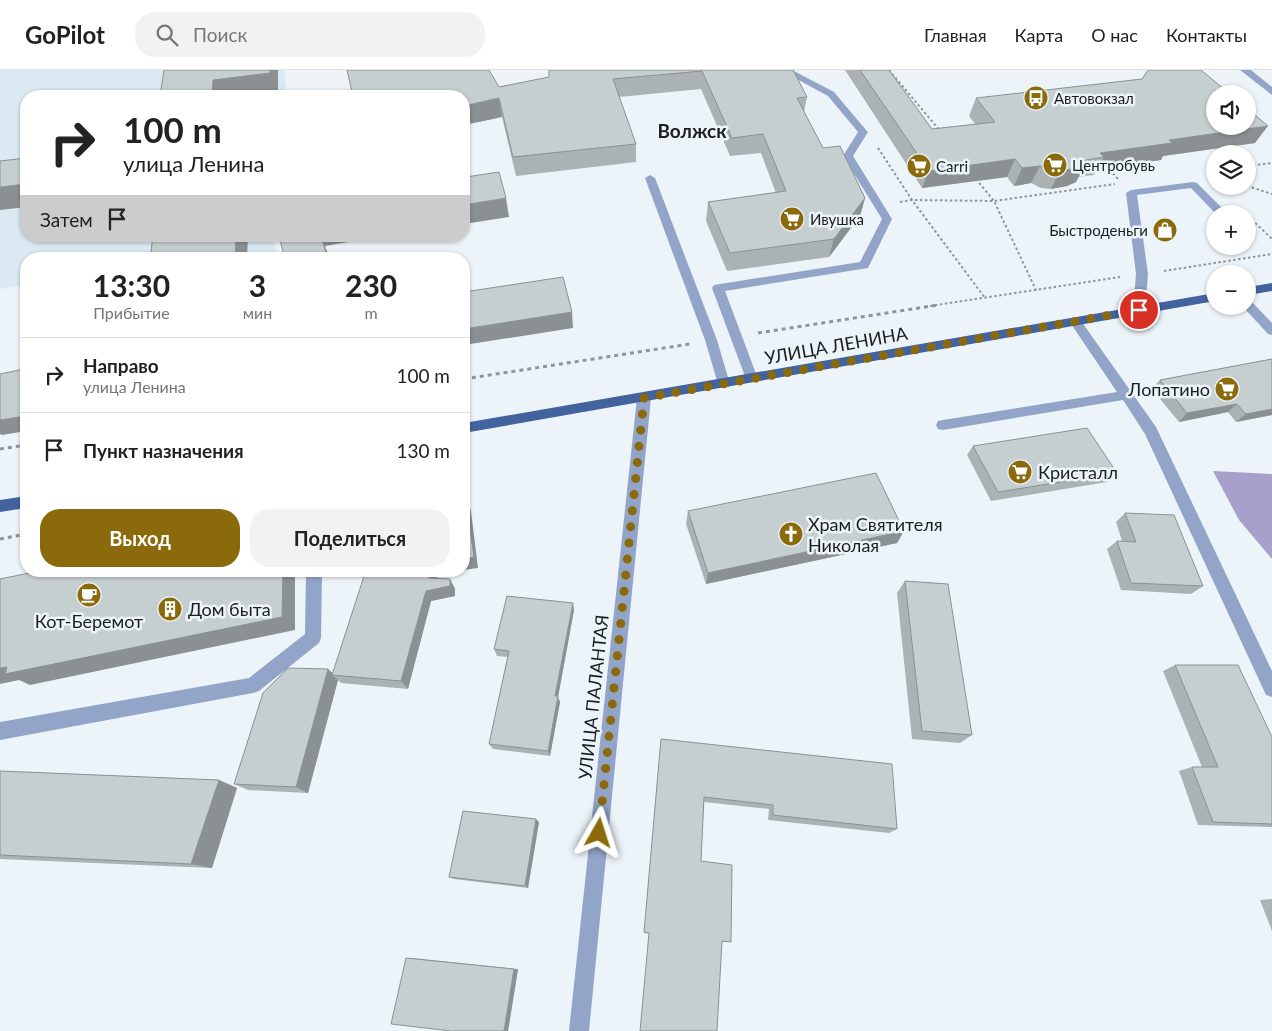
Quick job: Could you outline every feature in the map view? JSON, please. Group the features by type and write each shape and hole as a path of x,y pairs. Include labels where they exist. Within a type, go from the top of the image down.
{"main road":[{"path":"1256,290 1272,287"},
{"name":"УЛИЦА ЛЕНИНА","path":"470,427 1206,299"},
{"path":"0,506 20,503"}],"street":[{"path":"752,379 718,288 864,265 887,219 848,156 863,132 831,94 785,70"},
{"path":"1245,70 1272,92"},
{"path":"650,178 711,340 724,384"},
{"path":"1139,310 1142,274 1131,193 1194,185 1214,205"},
{"path":"1256,314 1272,331"},
{"path":"1075,321 1151,431 1272,690"},
{"path":"943,425 1126,395"},
{"name":"УЛИЦА ПАЛАНТАЯ","path":"579,1031 644,398"},
{"path":"0,731 253,685 313,638 314,577"}],"path":[{"path":"889,70 943,135"},
{"path":"878,147 912,200 985,298"},
{"path":"878,205 912,200 994,202 1123,183 1102,162"},
{"path":"1256,165 1272,163"},
{"path":"971,172 994,202 1036,290"},
{"path":"1256,189 1272,194"},
{"path":"1256,224 1272,239"},
{"path":"736,336 1272,254"},
{"path":"470,377 711,340"},
{"path":"0,449 20,446"},
{"path":"0,539 20,535"}],"shaded area":[{"path":"0,70 285,70 286,90 20,90 20,242 275,242 276,252 20,252 20,286 0,289"},
{"path":"1213,471 1272,474 1272,559 1239,520"}],"building":[{"path":"164,70 270,70 270,73 213,80 212,90 161,90"},
{"path":"347,70 489,70 499,87 549,77 549,70 793,70 807,97 797,98 823,148 840,146 865,198 834,239 730,253 708,202 786,191 763,134 732,138 702,71 613,79 636,144 513,157 499,98 470,105 470,90 352,90"},
{"path":"860,70 889,70 932,129 995,122 976,98 1142,79 1148,70 1201,70 1219,85 1206,85 1206,135 1169,140 1172,143 1100,153 1104,157 1086,160 1085,165 1060,171 1040,166 1022,168 1015,159 929,171"},
{"path":"1256,116 1268,126 1256,128"},
{"path":"20,159 20,185 0,187 0,161"},
{"path":"499,172 506,198 470,204 470,176"},
{"path":"152,242 236,242 235,252 151,252"},
{"path":"281,242 323,242 326,252 283,252"},
{"path":"563,277 572,312 470,328 470,291"},
{"path":"1272,359 1272,409 1246,414 1237,404 1187,413 1160,380"},
{"path":"20,370 20,417 0,420 0,374"},
{"path":"1087,428 1117,473 998,492 973,446"},
{"name":"Храм Святителя Николая","path":"876,473 904,531 708,573 688,511"},
{"path":"1125,513 1174,515 1203,586 1131,583 1117,541 1136,542"},
{"path":"470,528 474,557 470,558"},
{"name":"Дом быта","path":"20,575 20,577 283,577 282,617 5,674 7,667 0,668 0,579"},
{"path":"364,577 429,577 450,579 450,586 426,591 401,681 332,675"},
{"path":"905,581 948,584 972,735 922,731"},
{"path":"507,596 573,603 555,696 558,696 548,751 489,744 509,651 494,649"},
{"path":"1175,665 1238,665 1272,737 1272,824 1213,822 1192,767 1218,767"},
{"path":"288,668 328,669 296,787 234,784 263,693"},
{"path":"661,739 892,764 897,829 773,815 773,805 704,797 701,861 732,865 731,942 722,941 717,1031 640,1031 649,933 644,932"},
{"path":"0,771 219,780 191,864 0,855"},
{"path":"463,811 536,819 525,886 449,877"},
{"path":"406,958 514,969 504,1031 451,1031 391,1024"}],"place":[{"name":"Автовокзал","path":"1036,98"},
{"name":"Центробувь","path":"1055,165"},
{"name":"Carri","path":"919,166"},
{"name":"Ивушка","path":"792,219"},
{"name":"Быстроденьги","path":"1165,230"},
{"name":"Лопатино","path":"1227,389"},
{"name":"Кристалл","path":"1020,472"},
{"name":"Храм Святителя Николая","path":"791,534"},
{"name":"Кот-Беремот","path":"89,595"},
{"name":"Дом быта","path":"170,609"}],"district":[{"name":"Волжск","path":"692,130"}],"route":[{"path":"599,833 644,398 1139,310"}]}
